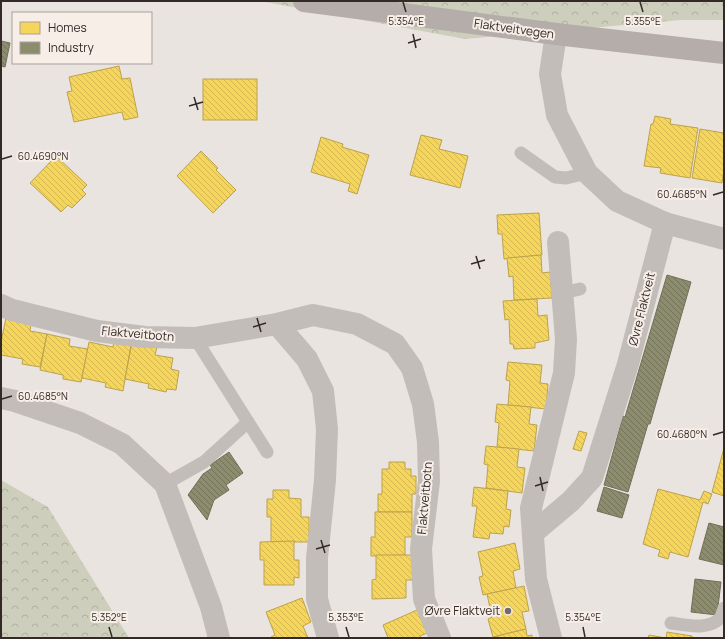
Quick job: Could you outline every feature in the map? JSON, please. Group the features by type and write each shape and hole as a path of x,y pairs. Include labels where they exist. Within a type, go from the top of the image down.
{"main road":[{"name":"Flaktveitvegen","path":"304,1 556,34 724,53"}],"street":[{"path":"556,34 550,74 557,115 587,173 617,201 665,223 724,239"},
{"name":"Øvre Flaktveit","path":"533,533 571,501 592,478 628,364 665,223"},
{"path":"551,638 536,579 531,508 564,373 571,291 558,242"},
{"name":"Flaktveitbotn","path":"1,305 12,310 97,331 145,337 195,338 277,324 313,316 357,324 395,344 412,368 422,404 428,442 429,481 421,549 424,599 440,638"},
{"path":"277,324 307,359 323,391 327,429 325,480 317,558 317,599 328,638"},
{"path":"1,398 15,401 80,423 122,444 165,484 211,608 219,638"}],"lane":[{"path":"521,153 555,177 566,178 587,173"},
{"path":"195,338 267,452"},
{"path":"165,484 204,462 248,422"},
{"path":"671,623 708,626 721,617 724,608"}],"green space":[{"path":"260,1 724,1 724,20 681,20 465,39"},
{"path":"1,480 48,507 129,638 1,638"}],"building: Homes":[{"path":"119,66 122,79 130,78 138,117 124,120 122,112 74,122 67,92 72,91 69,77"},
{"path":"203,79 257,79 257,120 203,120"},
{"path":"655,116 671,119 670,124 698,128 690,178 660,173 661,168 644,166 651,124 653,124"},
{"path":"700,129 724,133 724,169 722,183 692,178"},
{"path":"421,135 442,140 439,149 468,156 460,188 410,175"},
{"path":"321,137 343,144 342,147 369,155 357,194 348,191 350,184 311,172"},
{"path":"201,151 218,168 216,170 236,190 213,213 177,176"},
{"path":"56,156 87,185 82,190 86,194 72,208 68,205 61,212 30,183"},
{"path":"539,213 542,255 504,259 502,234 498,234 497,215"},
{"path":"541,255 542,273 550,272 552,298 514,300 513,276 509,277 507,258"},
{"path":"537,299 538,316 547,315 549,340 535,343 535,348 514,349 513,344 510,344 509,319 505,320 503,301"},
{"path":"6,318 31,324 30,331 47,334 40,367 22,364 23,359 1,355 1,342"},
{"path":"47,334 70,339 69,346 88,349 81,382 63,379 63,375 40,370"},
{"path":"114,341 131,345 123,391 105,387 106,383 82,378 89,342 113,347"},
{"path":"132,342 157,347 155,355 173,358 171,369 179,371 176,390 167,389 166,392 148,388 149,384 125,379"},
{"path":"508,362 542,365 540,383 548,384 546,409 508,405 510,381 506,380"},
{"path":"497,404 531,407 529,424 537,425 534,451 497,447 499,423 495,422"},
{"path":"579,431 587,433 581,451 573,449"},
{"path":"486,446 519,449 517,467 525,468 522,493 486,488 488,465 484,464"},
{"path":"724,448 724,496 712,492"},
{"path":"389,462 405,462 405,469 411,469 411,476 416,476 416,494 412,494 412,512 378,512 378,494 382,494 382,469 389,469"},
{"path":"474,487 508,491 506,509 511,510 509,527 504,526 503,534 490,533 489,539 473,537 477,506 472,506"},
{"path":"658,489 700,500 704,491 712,494 708,504 703,502 688,557 670,552 668,559 658,556 660,550 643,544"},
{"path":"273,490 289,490 289,498 301,499 301,517 309,517 309,542 271,542 271,517 267,517 267,499 273,499"},
{"path":"375,512 412,512 412,537 405,537 405,555 371,556 371,537 375,537"},
{"path":"294,541 294,560 299,560 299,578 294,577 294,585 264,585 264,560 260,560 260,542"},
{"path":"515,543 520,569 513,571 516,588 483,595 479,577 483,576 478,552"},
{"path":"376,555 413,555 413,580 406,580 406,598 372,599 372,580 376,579"},
{"name":"Øvre Flaktveit","path":"524,586 529,611 522,612 526,629 493,637 488,619 492,617 487,594"},
{"path":"302,598 311,622 303,626 308,638 272,638 271,637 275,635 266,612"},
{"path":"417,610 427,633 420,636 421,638 388,638 383,625"},
{"path":"526,629 527,636 532,635 532,638 497,638 497,636"},
{"path":"667,632 692,636 692,638 666,638"},
{"path":"649,635 666,638 648,638"}],"building: Industry":[{"path":"1,41 10,43 5,67 1,66"},
{"path":"667,275 691,282 650,424 648,424 628,492 604,485 623,416 625,417"},
{"path":"229,452 243,473 226,485 229,490 214,500 207,520 188,495 203,474 212,468 210,465"},
{"path":"604,487 629,495 622,518 597,511"},
{"path":"709,523 724,527 724,565 699,559"},
{"path":"695,579 721,582 717,615 691,612"}],"place":[{"name":"Øvre Flaktveit","path":"508,611"}]}
